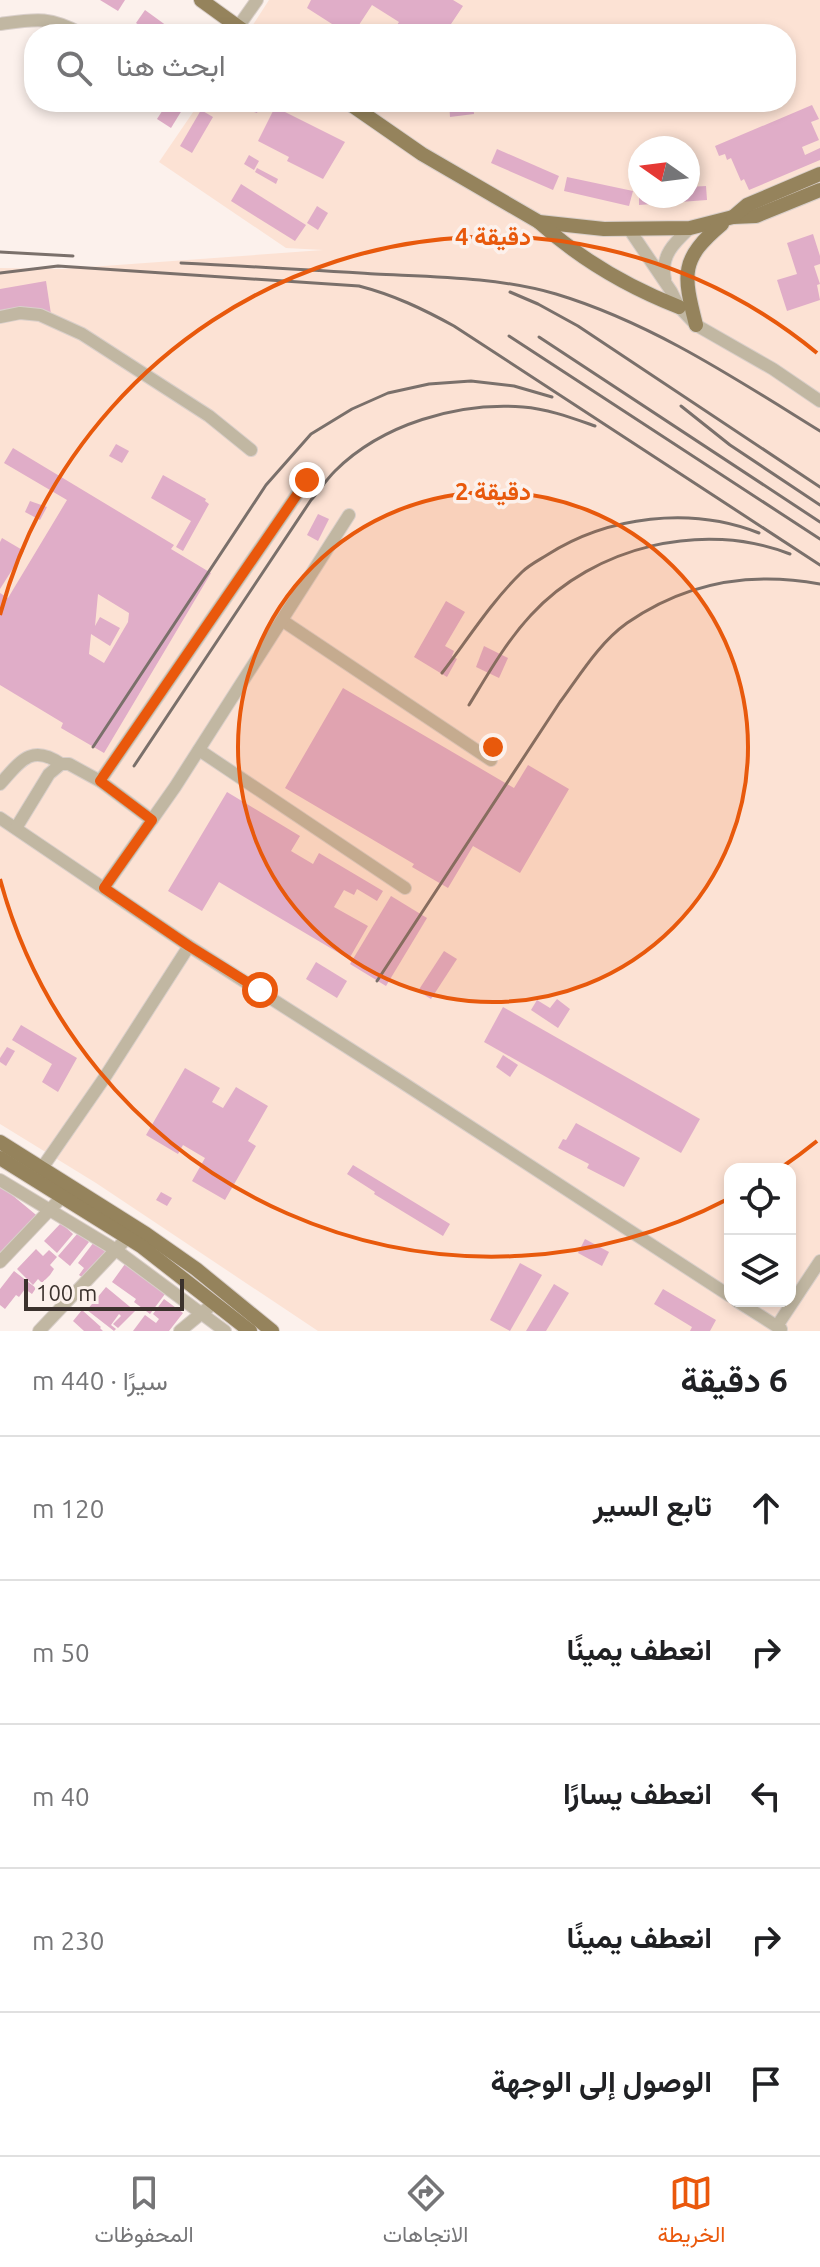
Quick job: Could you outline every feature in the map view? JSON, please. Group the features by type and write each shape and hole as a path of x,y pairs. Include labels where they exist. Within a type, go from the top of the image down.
{"main road":[{"path":"201,0 234,24"},
{"path":"361,112 422,154 539,222 565,245 633,288 679,307"},
{"path":"696,325 689,296 688,263 696,248 747,205 820,174"},
{"path":"539,222 604,229 690,228 730,218 756,216 820,190"},
{"path":"0,1142 159,1243 272,1331"},
{"path":"0,1158 128,1237 250,1331"}],"street":[{"path":"246,24 257,0"},
{"path":"0,24 39,19 62,24"},
{"path":"665,281 663,270 669,250 690,228"},
{"path":"629,229 679,307 696,325 773,369 820,401"},
{"path":"0,317 20,313 40,315 82,334 209,416 251,450"},
{"path":"100,781 307,480"},
{"path":"104,888 199,750 349,515"},
{"path":"283,621 491,760"},
{"path":"199,750 405,888"},
{"path":"0,784 23,759 33,755 49,756 100,781 152,820"},
{"path":"16,828 49,774 61,764"},
{"path":"0,818 189,946 724,1292"},
{"path":"42,1168 189,946"},
{"path":"0,1180 116,1250 225,1331"},
{"path":"0,1262 62,1197"},
{"path":"39,1331 128,1237"},
{"path":"746,1307 781,1329 820,1261"},
{"path":"180,1331 215,1303"}],"shaded area":[{"path":"269,0 820,0 820,1331 318,1331 96,1183 0,1124 0,268 62,269 323,250 286,248 159,162 193,112 796,112 796,24 253,24"}],"building":[{"path":"100,0 125,0 118,11"},
{"path":"311,0 453,0 463,6 451,24 398,24 399,22 372,5 360,24 332,24 307,8"},
{"path":"145,10 164,24 137,24"},
{"path":"812,105 819,119 811,122 819,140 802,147 805,155 820,148 820,160 749,190 744,179 741,181 731,158 727,160 725,154 719,156 715,146"},
{"path":"162,112 181,112 171,128 157,119"},
{"path":"200,112 213,117 192,153 180,146"},
{"path":"272,112 285,112 345,142 323,179 287,161 289,157 258,141"},
{"path":"450,112 474,112 474,114 450,117"},
{"path":"497,149 559,176 553,190 491,163"},
{"path":"249,155 259,161 254,170 244,164"},
{"path":"257,168 278,179 276,184 255,172"},
{"path":"567,177 628,190 628,206 564,191"},
{"path":"241,184 306,225 295,241 231,201"},
{"path":"700,186 706,186 707,200 700,201"},
{"path":"317,206 328,213 318,230 307,223"},
{"path":"813,234 820,256 820,264 814,266 820,284 817,285 820,300 787,311 777,280 797,274 787,243"},
{"path":"46,281 51,314 0,323 0,289"},
{"path":"116,444 129,451 122,463 109,456"},
{"path":"13,448 174,545 171,549 211,573 104,753 61,728 63,723 0,685 0,593 8,598 67,500 4,463","holes":["98,594 129,613 128,622 104,663 89,654 91,634 110,646 120,628 100,617 95,626"]},
{"path":"163,475 206,499 209,504 183,551 176,547 191,521 151,498"},
{"path":"30,501 47,507 40,520 25,512"},
{"path":"318,514 329,519 318,541 307,535"},
{"path":"2,538 24,551 0,589 0,542"},
{"path":"446,601 465,612 445,646 454,651 452,656 457,659 447,677 414,657"},
{"path":"484,646 508,658 499,678 476,667"},
{"path":"343,688 514,788 528,765 569,789 520,873 473,846 448,888 412,867 414,864 285,788"},
{"path":"227,792 300,836 291,851 313,864 319,853 383,891 377,901 357,889 354,895 344,890 334,907 368,926 349,959 219,882 202,911 168,891"},
{"path":"391,896 427,918 386,986 350,964"},
{"path":"444,951 457,959 431,999 418,991"},
{"path":"316,962 347,981 337,998 306,979"},
{"path":"557,999 570,1009 558,1028 531,1010 537,1000 550,1008"},
{"path":"503,1007 700,1119 681,1153 484,1042"},
{"path":"21,1025 77,1058 58,1092 42,1082 52,1064 12,1040"},
{"path":"7,1047 15,1051 6,1066 0,1058"},
{"path":"503,1055 518,1065 510,1077 496,1067"},
{"path":"185,1068 220,1088 212,1102 223,1108 236,1087 268,1106 248,1141 256,1146 225,1200 192,1181 205,1158 183,1145 178,1154 146,1135"},
{"path":"576,1123 640,1158 624,1187 587,1168 589,1164 558,1148"},
{"path":"353,1165 450,1224 443,1236 347,1174"},
{"path":"0,1185 41,1219 10,1261 6,1258 0,1265"},
{"path":"161,1192 172,1198 167,1206 156,1200"},
{"path":"61,1223 73,1234 57,1253 44,1241"},
{"path":"78,1233 89,1242 70,1266 58,1256"},
{"path":"585,1239 609,1252 602,1266 578,1253"},
{"path":"94,1242 109,1255 89,1282 79,1275 84,1268 78,1263"},
{"path":"36,1249 43,1256 49,1250 57,1257 50,1265 54,1269 50,1275 42,1283 38,1279 33,1285 17,1269"},
{"path":"520,1263 542,1275 510,1331 490,1320"},
{"path":"125,1264 165,1294 150,1314 134,1302 136,1299 112,1282"},
{"path":"14,1271 36,1288 32,1294 25,1289 19,1297 16,1295 5,1309 0,1305 0,1289"},
{"path":"554,1284 569,1293 546,1331 526,1331"},
{"path":"106,1287 135,1311 118,1328 113,1324 121,1316 119,1314 111,1325 116,1329 114,1331 87,1310"},
{"path":"663,1289 716,1320 710,1331 690,1331 692,1327 654,1304"},
{"path":"164,1299 183,1313 169,1331 133,1331 145,1315 156,1323 159,1319 153,1314"},
{"path":"82,1310 103,1331 84,1331 73,1321"}],"railway":[{"path":"0,252 73,256"},
{"path":"181,263 467,279 534,288 591,306 660,336 820,431"},
{"path":"0,273 58,266 359,286 384,294 454,326 820,565"},
{"path":"510,292 578,326 820,487"},
{"path":"509,336 820,539"},
{"path":"539,337 820,522"},
{"path":"93,747 266,485 311,434 352,409 388,393 429,384 471,381 514,386 552,397"},
{"path":"681,406 730,445 820,505"},
{"path":"134,766 311,500 332,474 354,455 398,429 473,408 532,408 595,426"},
{"path":"442,673 490,608 522,572 571,542 596,531 650,519 706,520 759,533"},
{"path":"469,705 505,647 531,615 557,591 618,556 687,540 722,539 757,544 790,554"},
{"path":"377,981 560,702 590,660 617,631 649,609 672,598 719,583 769,579 820,584"}],"route":[{"path":"260,990 104,888 152,820 100,781 307,480"}]}
